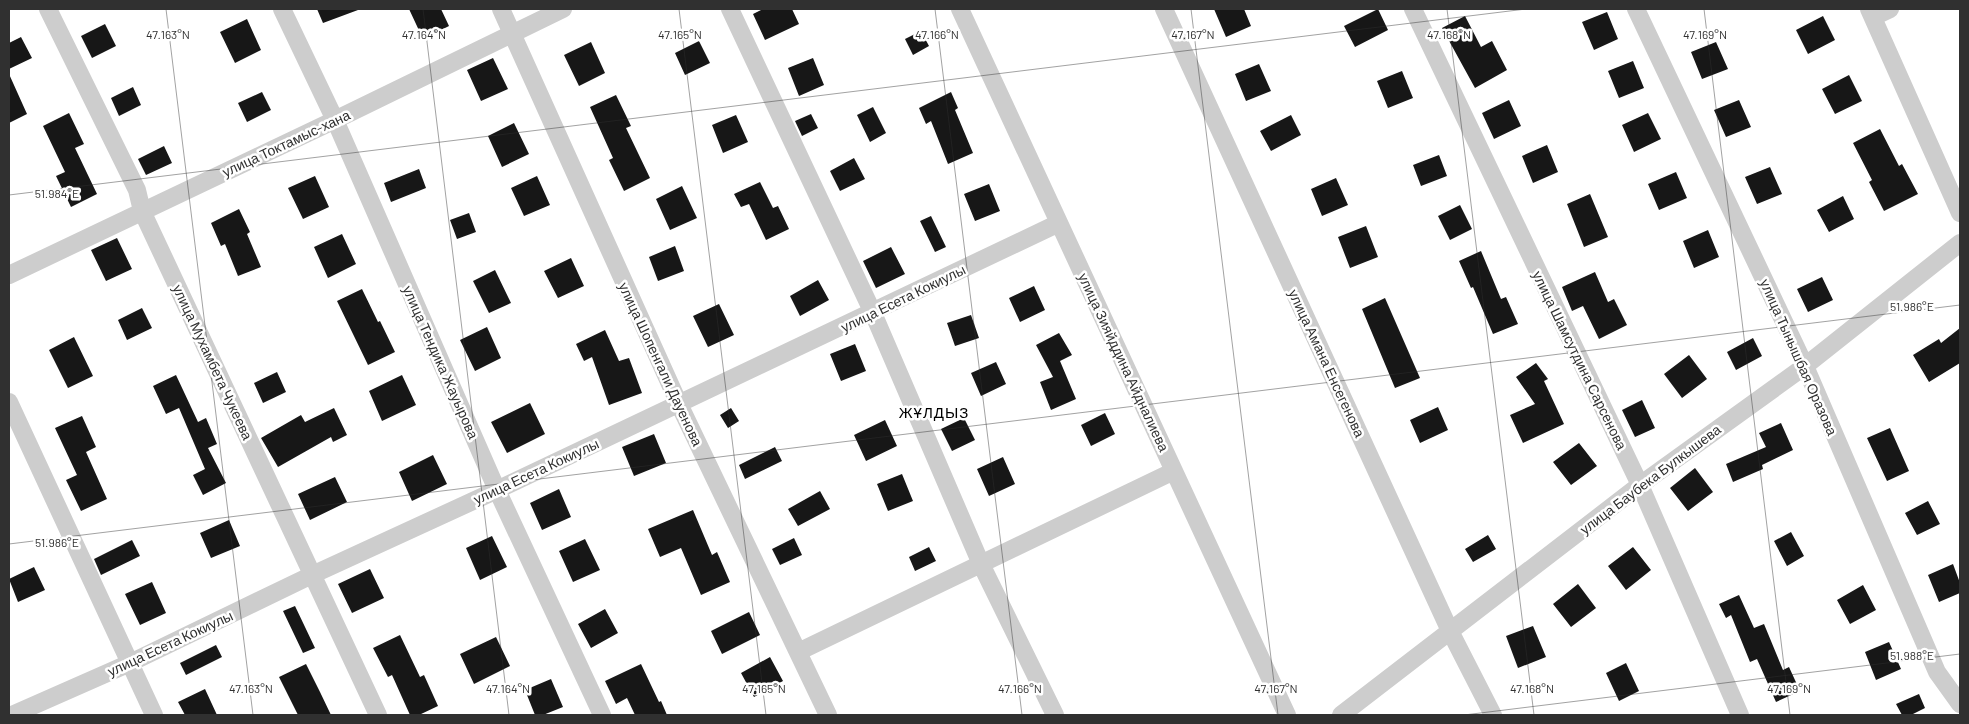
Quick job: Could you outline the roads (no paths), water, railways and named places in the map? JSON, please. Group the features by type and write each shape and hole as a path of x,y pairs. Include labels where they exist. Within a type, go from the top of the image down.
{"street":[{"name":"улица Мухамбета Чукеева","path":"48,9 137,190 142,211 378,715"},
{"name":"улица Тендика Жауырова","path":"282,9 335,120 497,490 602,715"},
{"name":"улица Шопенгали Дауенова","path":"501,9 679,404 828,715"},
{"name":"улица Токтамыс-хана","path":"9,275 563,9"},
{"path":"730,9 873,313 981,564 1054,715"},
{"name":"улица Зияйддина Айдналиева","path":"960,9 1287,715"},
{"name":"улица Амана Енсегенова","path":"1164,9 1450,631 1493,715"},
{"name":"улица Шамсутдина Сарсенова","path":"1413,9 1640,485 1740,715"},
{"name":"улица Тынышбая Оразова","path":"1636,9 1805,366 1938,672 1960,704"},
{"path":"1890,9 1871,13 1960,213"},
{"name":"улица Есета Кокиулы","path":"12,715 130,663 312,575 873,313 1059,223"},
{"name":"улица Баубека Булкышева","path":"1341,715 1640,485 1805,366 1960,243"},
{"path":"9,402 154,715"},
{"path":"798,652 1174,471"}],"district":[{"name":"ЖҰЛДЫЗ","path":"934,412"}]}
